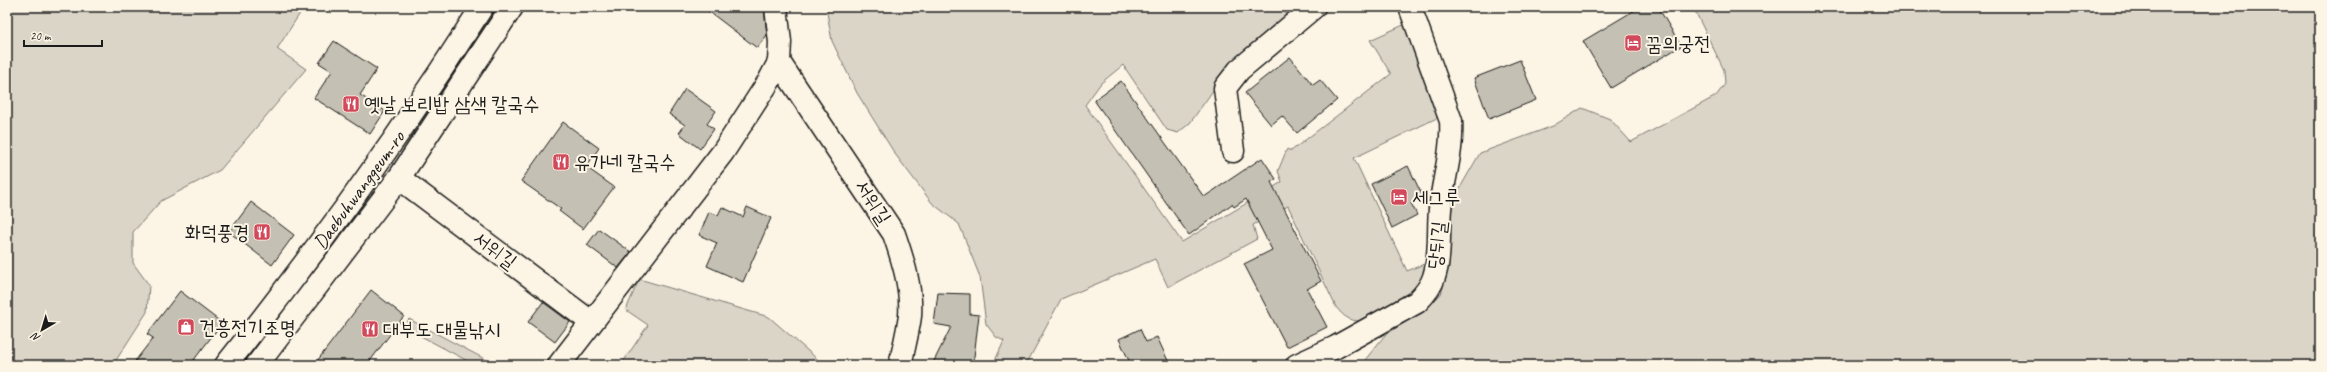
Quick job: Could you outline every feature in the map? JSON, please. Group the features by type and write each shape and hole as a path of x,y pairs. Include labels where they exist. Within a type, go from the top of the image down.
{"main road":[{"name":"Daebuhwanggeum-ro","path":"226,365 320,245 367,180 482,7"},
{"name":"Daebuhwanggeum-ro","path":"258,365 399,178 512,7"},
{"path":"559,365 724,152 769,81 779,62 780,42 776,7"},
{"path":"1233,152 1225,88 1239,70 1314,7"},
{"name":"당뒤길","path":"1297,365 1336,347 1417,302 1428,292 1434,276 1437,261 1440,208 1452,137 1451,121 1410,7"},
{"name":"서위길","path":"779,62 894,234 903,261 909,309 901,361"},
{"name":"서위길","path":"399,178 591,322"}],"shaded area":[{"path":"7,7 304,7 277,49 306,69 220,170 161,201 133,232 133,263 149,285 147,312 113,365 7,365"},
{"path":"826,7 1280,7 1287,15 1229,68 1190,123 1178,133 1167,130 1123,65 1101,83 1085,105 1182,242 1282,182 1278,171 1287,149 1291,151 1391,74 1370,40 1408,23 1441,116 1354,158 1407,271 1429,262 1424,275 1411,293 1402,300 1360,321 1349,319 1336,307 1288,206 1253,225 1257,239 1168,287 1155,259 1061,299 1026,365 993,365 1004,341 996,337 986,324 980,277 959,224 932,203 895,154 857,93 832,41"},
{"path":"1693,7 2320,7 2320,365 1361,365 1385,335 1426,309 1441,294 1449,267 1449,231 1453,200 1480,153 1553,126 1582,108 1610,119 1631,142 1716,96 1725,84 1724,70"},
{"path":"639,279 769,317 824,365 621,365 648,325 626,310"},
{"path":"409,319 496,365 475,365 404,327"}],"building":[{"path":"703,7 764,7 767,35 757,48"},
{"path":"1640,7 1658,7 1681,46 1611,88 1583,41"},
{"path":"334,41 377,69 360,95 385,111 370,134 314,98 332,71 319,63"},
{"path":"1290,57 1313,85 1320,80 1337,100 1297,133 1282,116 1271,125 1245,93"},
{"path":"1520,60 1536,100 1489,119 1474,78"},
{"path":"1121,81 1204,197 1262,158 1276,179 1271,182 1321,281 1307,289 1327,327 1287,347 1244,264 1272,250 1246,199 1234,207 1232,204 1189,235 1094,100"},
{"path":"685,89 716,111 707,124 714,129 700,149 679,133 685,125 669,114"},
{"path":"563,122 599,148 586,167 614,187 583,229 559,211 561,209 521,181"},
{"path":"1408,166 1423,197 1411,203 1417,215 1392,228 1371,184"},
{"path":"251,202 294,235 272,265 229,232"},
{"path":"722,207 743,217 747,207 771,218 743,282 707,266 717,243 699,235 709,212 718,215"},
{"path":"599,229 631,252 618,268 587,245"},
{"path":"371,290 404,316 367,365 314,365"},
{"path":"180,291 222,323 190,365 132,365 153,338 147,334"},
{"path":"938,293 970,294 970,314 979,315 973,365 932,365 951,327 934,324"},
{"path":"543,302 570,322 555,342 528,322"},
{"path":"1140,329 1146,342 1157,337 1170,365 1131,365 1119,339"}],"place":[{"name":"꿈의궁전","path":"1633,43"},
{"name":"옛날 보리밥 삼색 칼국수","path":"351,104"},
{"name":"유가네 칼국수","path":"561,162"},
{"name":"세그루","path":"1399,197"},
{"name":"화덕풍경","path":"262,232"},
{"name":"건흥전기조명","path":"186,327"},
{"name":"대부도 대물낚시","path":"370,329"}]}
